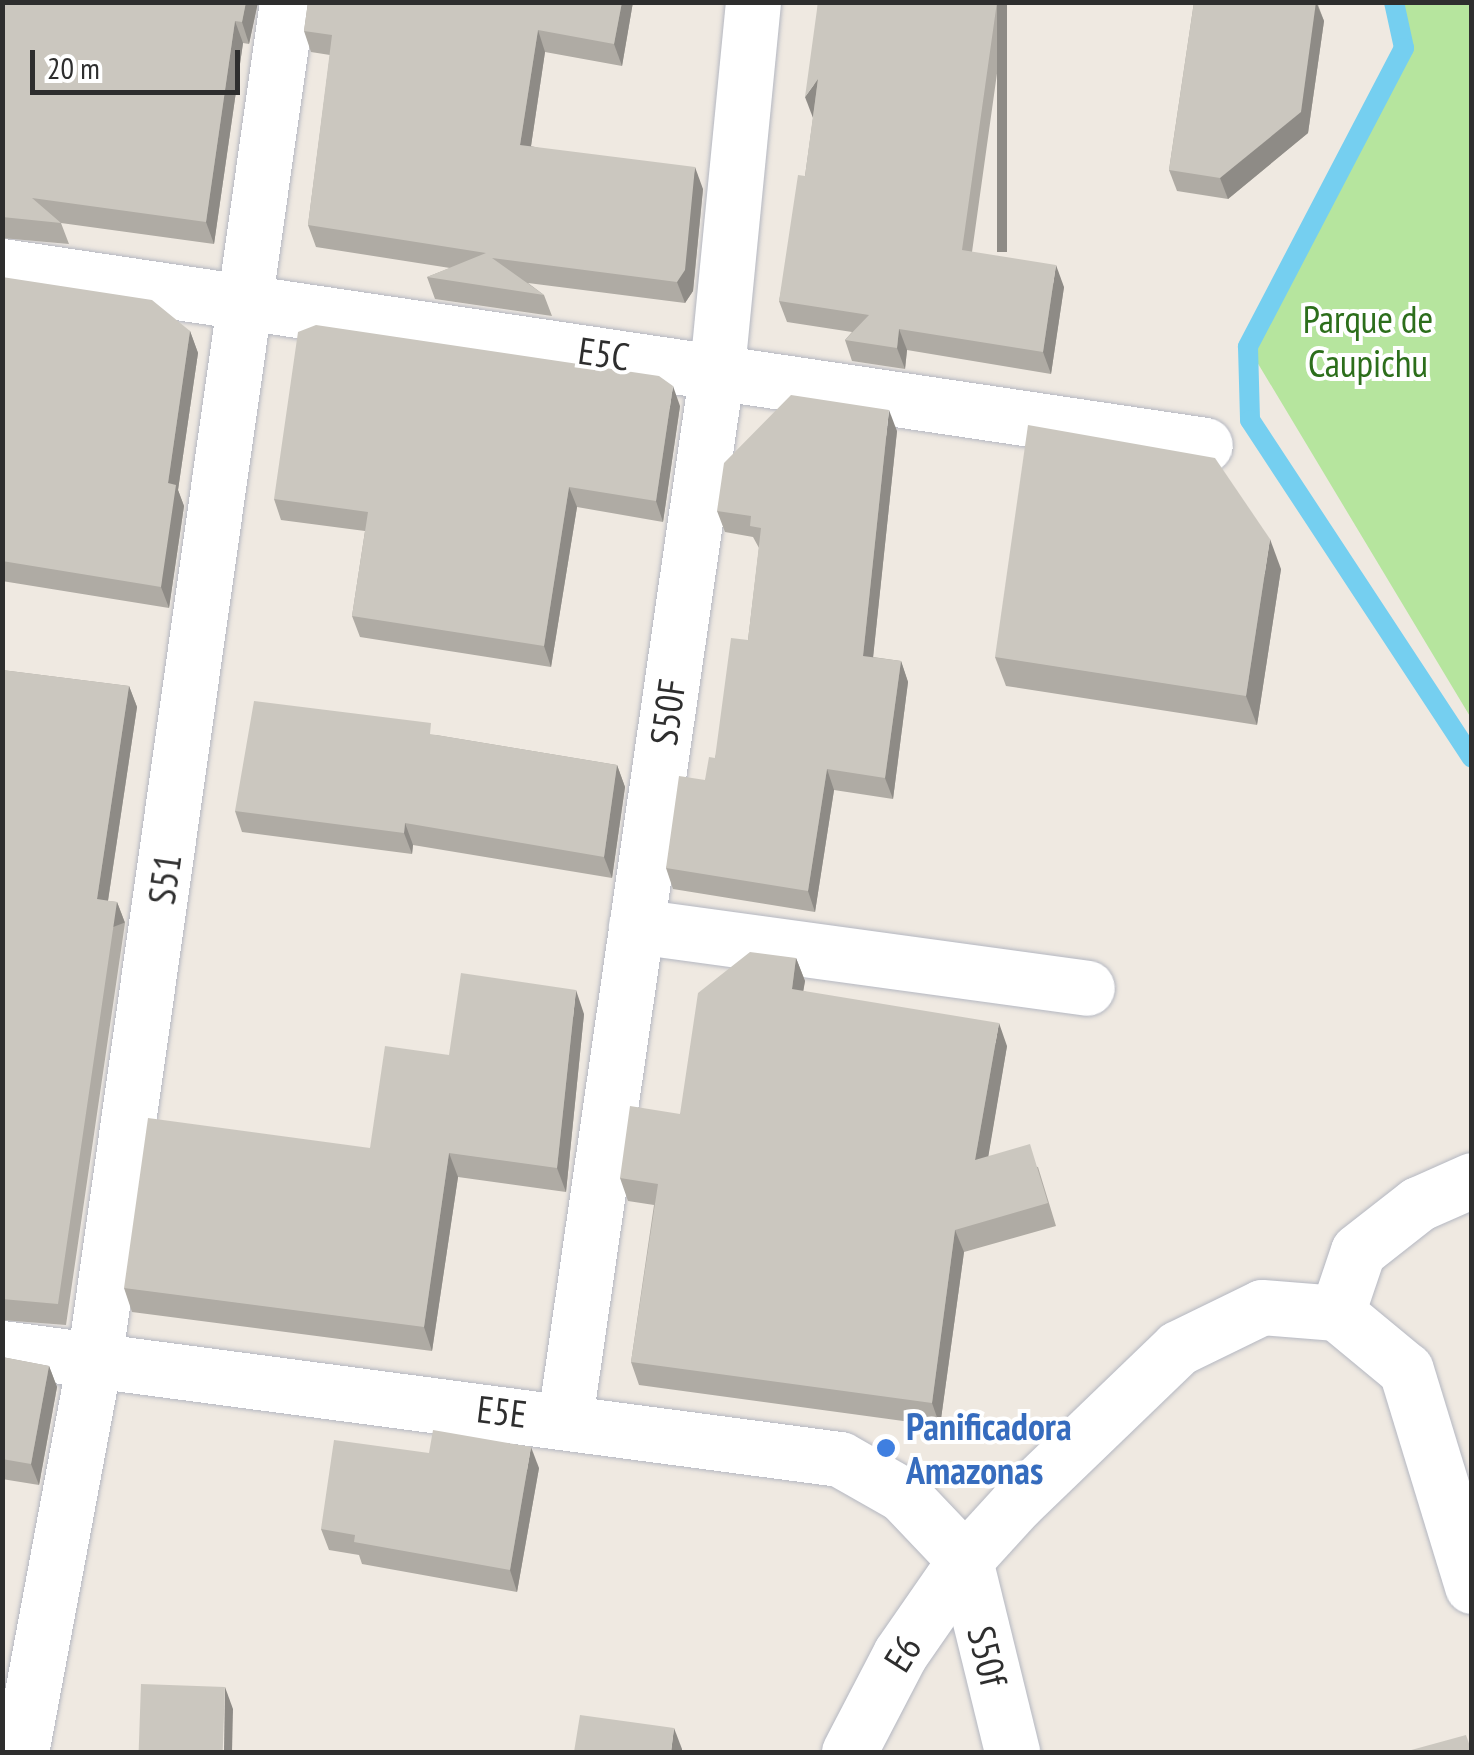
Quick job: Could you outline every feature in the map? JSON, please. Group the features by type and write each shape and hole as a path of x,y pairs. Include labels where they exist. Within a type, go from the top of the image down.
{"street":[{"name":"S51","path":"22,1752 94,1361 288,2"},
{"name":"S50F","path":"565,1419 718,369 753,2"},
{"name":"E5C","path":"2,266 718,369 1206,445"},
{"path":"636,926 1088,988"},
{"path":"1472,1180 1418,1204 1358,1251 1337,1313 1406,1370 1472,1586"},
{"name":"E6","path":"849,1752 900,1654 964,1560 1178,1348 1262,1307 1337,1313"},
{"name":"E5E","path":"2,1348 565,1419 840,1459 903,1495 964,1560"},
{"name":"S50f","path":"964,1560 1012,1752"}],"green space":[{"name":"Parque de Caupichu","path":"1394,3 1471,3 1471,718 1248,347 1404,48"}],"building":[{"path":"2,2 246,2 242,22 235,21 206,222 32,198 61,223 2,217"},
{"path":"308,2 622,2 614,44 538,30 520,145 695,167 685,270 677,282 492,258 544,295 427,277 486,253 308,225 332,35 304,31"},
{"path":"818,2 997,2 962,250 1056,265 1043,352 899,329 897,348 845,340 869,315 779,301 798,175 805,176 818,79 805,97"},
{"path":"1194,2 1316,2 1301,112 1220,178 1169,170"},
{"path":"2,277 152,300 190,331 168,483 176,485 161,587 2,561"},
{"path":"316,325 659,376 673,386 656,501 569,487 544,646 352,616 368,512 274,499 298,332"},
{"path":"791,395 889,410 863,656 901,661 885,778 827,769 808,891 666,868 679,776 705,780 709,757 715,758 731,638 748,640 761,528 750,526 751,516 717,511 724,463"},
{"path":"1028,425 1215,458 1270,539 1246,696 995,657"},
{"path":"2,670 129,686 97,899 117,902 58,1304 2,1299"},
{"path":"254,701 431,723 430,734 617,765 604,857 405,823 404,833 235,811"},
{"path":"750,952 796,958 792,989 999,1023 975,1160 1030,1144 1048,1203 955,1230 932,1403 631,1362 658,1184 620,1178 630,1106 680,1114 698,993"},
{"path":"461,973 576,990 557,1168 449,1153 424,1327 124,1288 148,1118 370,1148 385,1046 449,1055"},
{"path":"2,1357 49,1366 31,1464 2,1459"},
{"path":"433,1430 531,1447 510,1570 354,1542 355,1535 321,1529 334,1440 429,1453"},
{"path":"141,1684 225,1687 223,1752 139,1752"},
{"path":"580,1715 674,1728 671,1752 574,1752"},
{"path":"1466,1735 1472,1752 1404,1752"}],"waterway":[{"path":"1394,2 1404,48 1248,347 1250,420 1472,758"}],"place":[{"name":"Panificadora Amazonas","path":"886,1448"}]}
